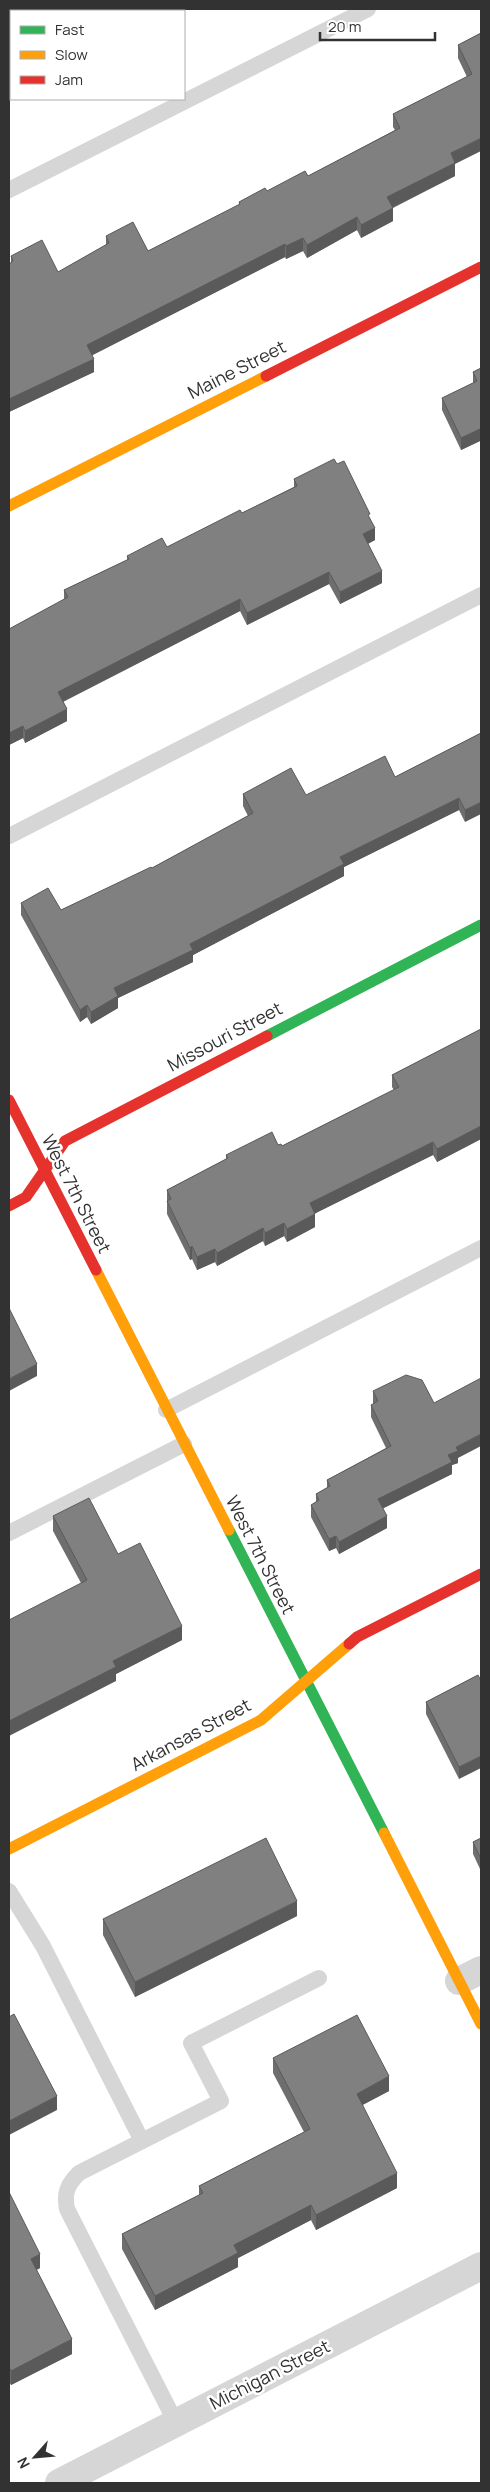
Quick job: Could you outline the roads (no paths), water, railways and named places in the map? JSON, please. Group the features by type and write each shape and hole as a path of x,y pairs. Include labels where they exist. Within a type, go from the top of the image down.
{"street":[{"name":"Maine Street","path":"9,506 481,267"},
{"name":"Missouri Street","path":"9,1206 26,1197 65,1141 481,925"},
{"name":"West 7th Street","path":"9,1100 305,1682 470,1975 481,2024"},
{"name":"Arkansas Street","path":"9,1849 261,1720 357,1637 481,1574"},
{"name":"Michigan Street","path":"59,2483 481,2266"}],"lane":[{"path":"9,190 368,9"},
{"path":"9,836 481,595"},
{"path":"166,1410 481,1248"},
{"path":"9,1533 184,1444"},
{"path":"9,1891 43,1946 142,2141"},
{"path":"176,2423 67,2209 65,2195 69,2182 79,2173 220,2101 191,2043 319,1978"}]}
